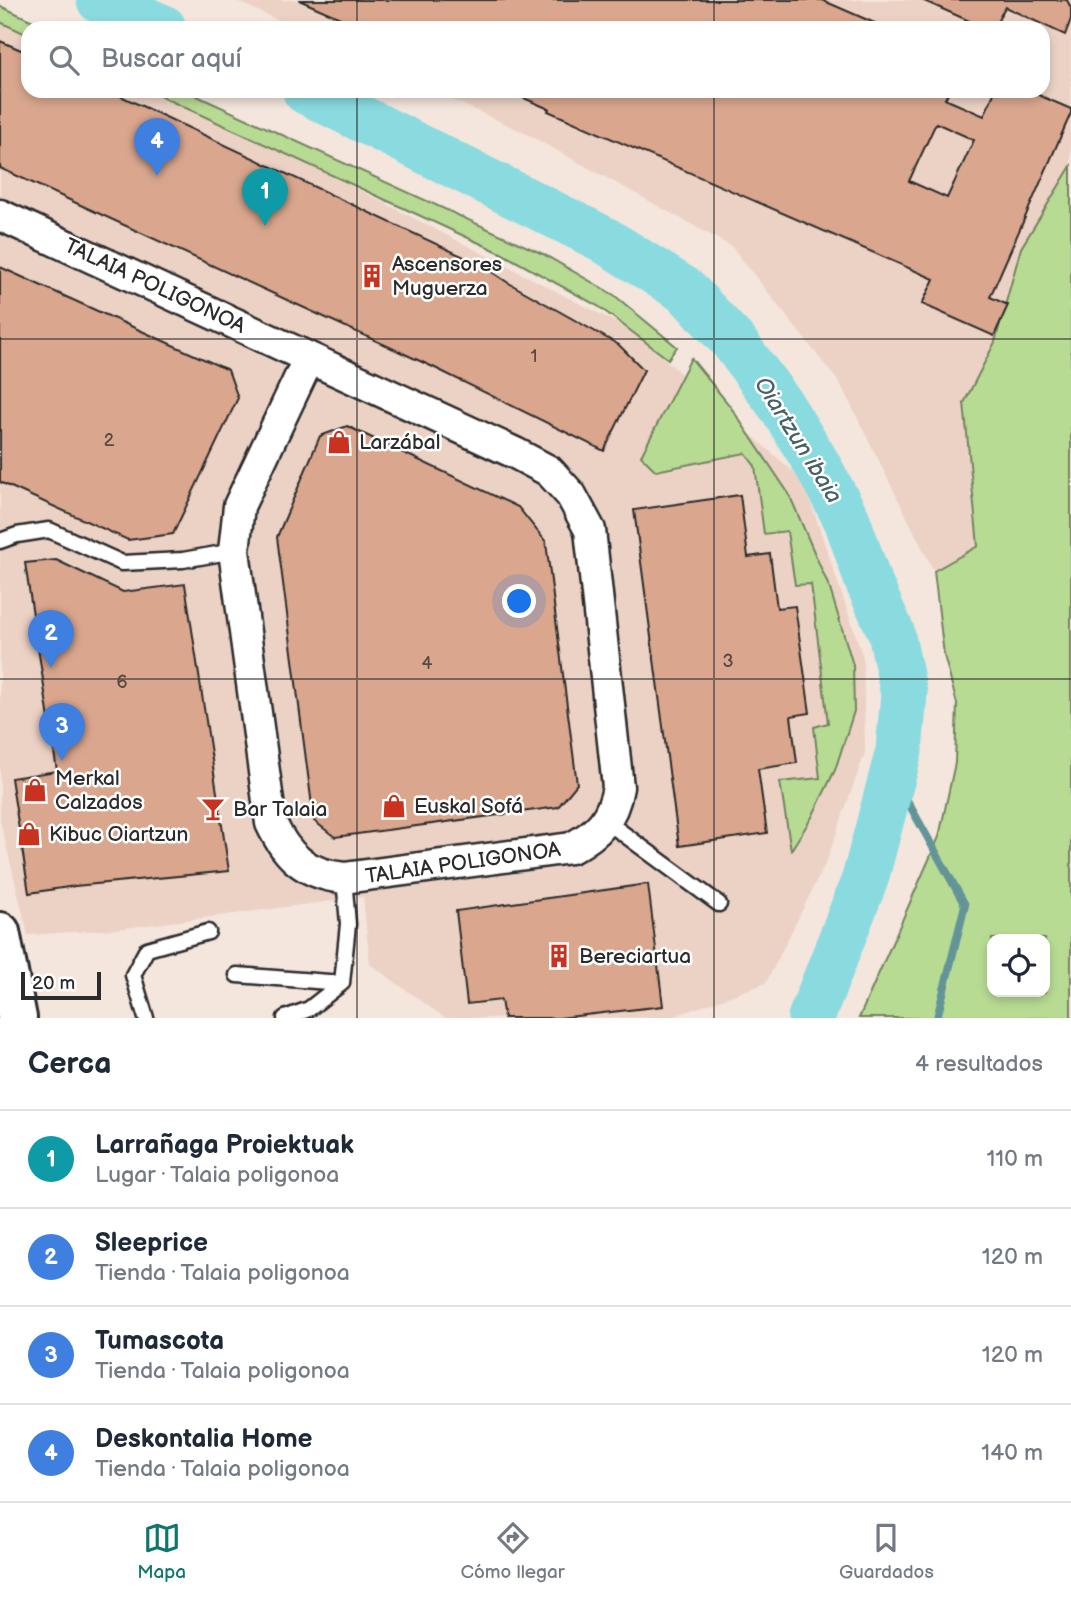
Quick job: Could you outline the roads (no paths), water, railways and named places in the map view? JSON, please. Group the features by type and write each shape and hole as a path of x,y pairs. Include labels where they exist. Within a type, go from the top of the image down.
{"main road":[{"path":"0,932 16,1018"}],"street":[{"name":"TALAIA POLIGONOA","path":"0,215 515,453 549,471 571,495 590,530 618,788 615,807 606,821 597,831 571,848 344,878 325,876 297,861 282,846 271,823 234,551 239,506 309,358"}],"lane":[{"path":"0,541 17,535 49,530 122,563 183,559 234,551"},
{"path":"606,821 719,904"},
{"path":"285,1018 309,1009 342,983 348,924 344,878"},
{"path":"146,1018 133,975 147,950 208,932"},
{"path":"237,975 342,983"}],"waterway":[{"name":"Oiartzun ibaia","path":"100,0 147,21"},
{"name":"Oiartzun ibaia","path":"320,98 603,239 686,291 734,342 782,407 847,520 868,581 891,632 904,694 899,751 865,879 811,1018"},
{"path":"893,775 965,905 937,1018"}],"place":[{"name":"Deskontalia Home","path":"157,176"},
{"name":"Larrañaga Proiektuak","path":"265,226"},
{"name":"Ascensores Muguerza","path":"372,276"},
{"name":"Larzábal","path":"339,442"},
{"name":"Sleeprice","path":"51,668"},
{"name":"Tumascota","path":"62,761"},
{"name":"Merkal Calzados","path":"35,790"},
{"name":"Euskal Sofá","path":"394,806"},
{"name":"Bar Talaia","path":"213,809"},
{"name":"Kibuc Oiartzun","path":"29,834"},
{"name":"Bereciartua","path":"559,956"}]}
